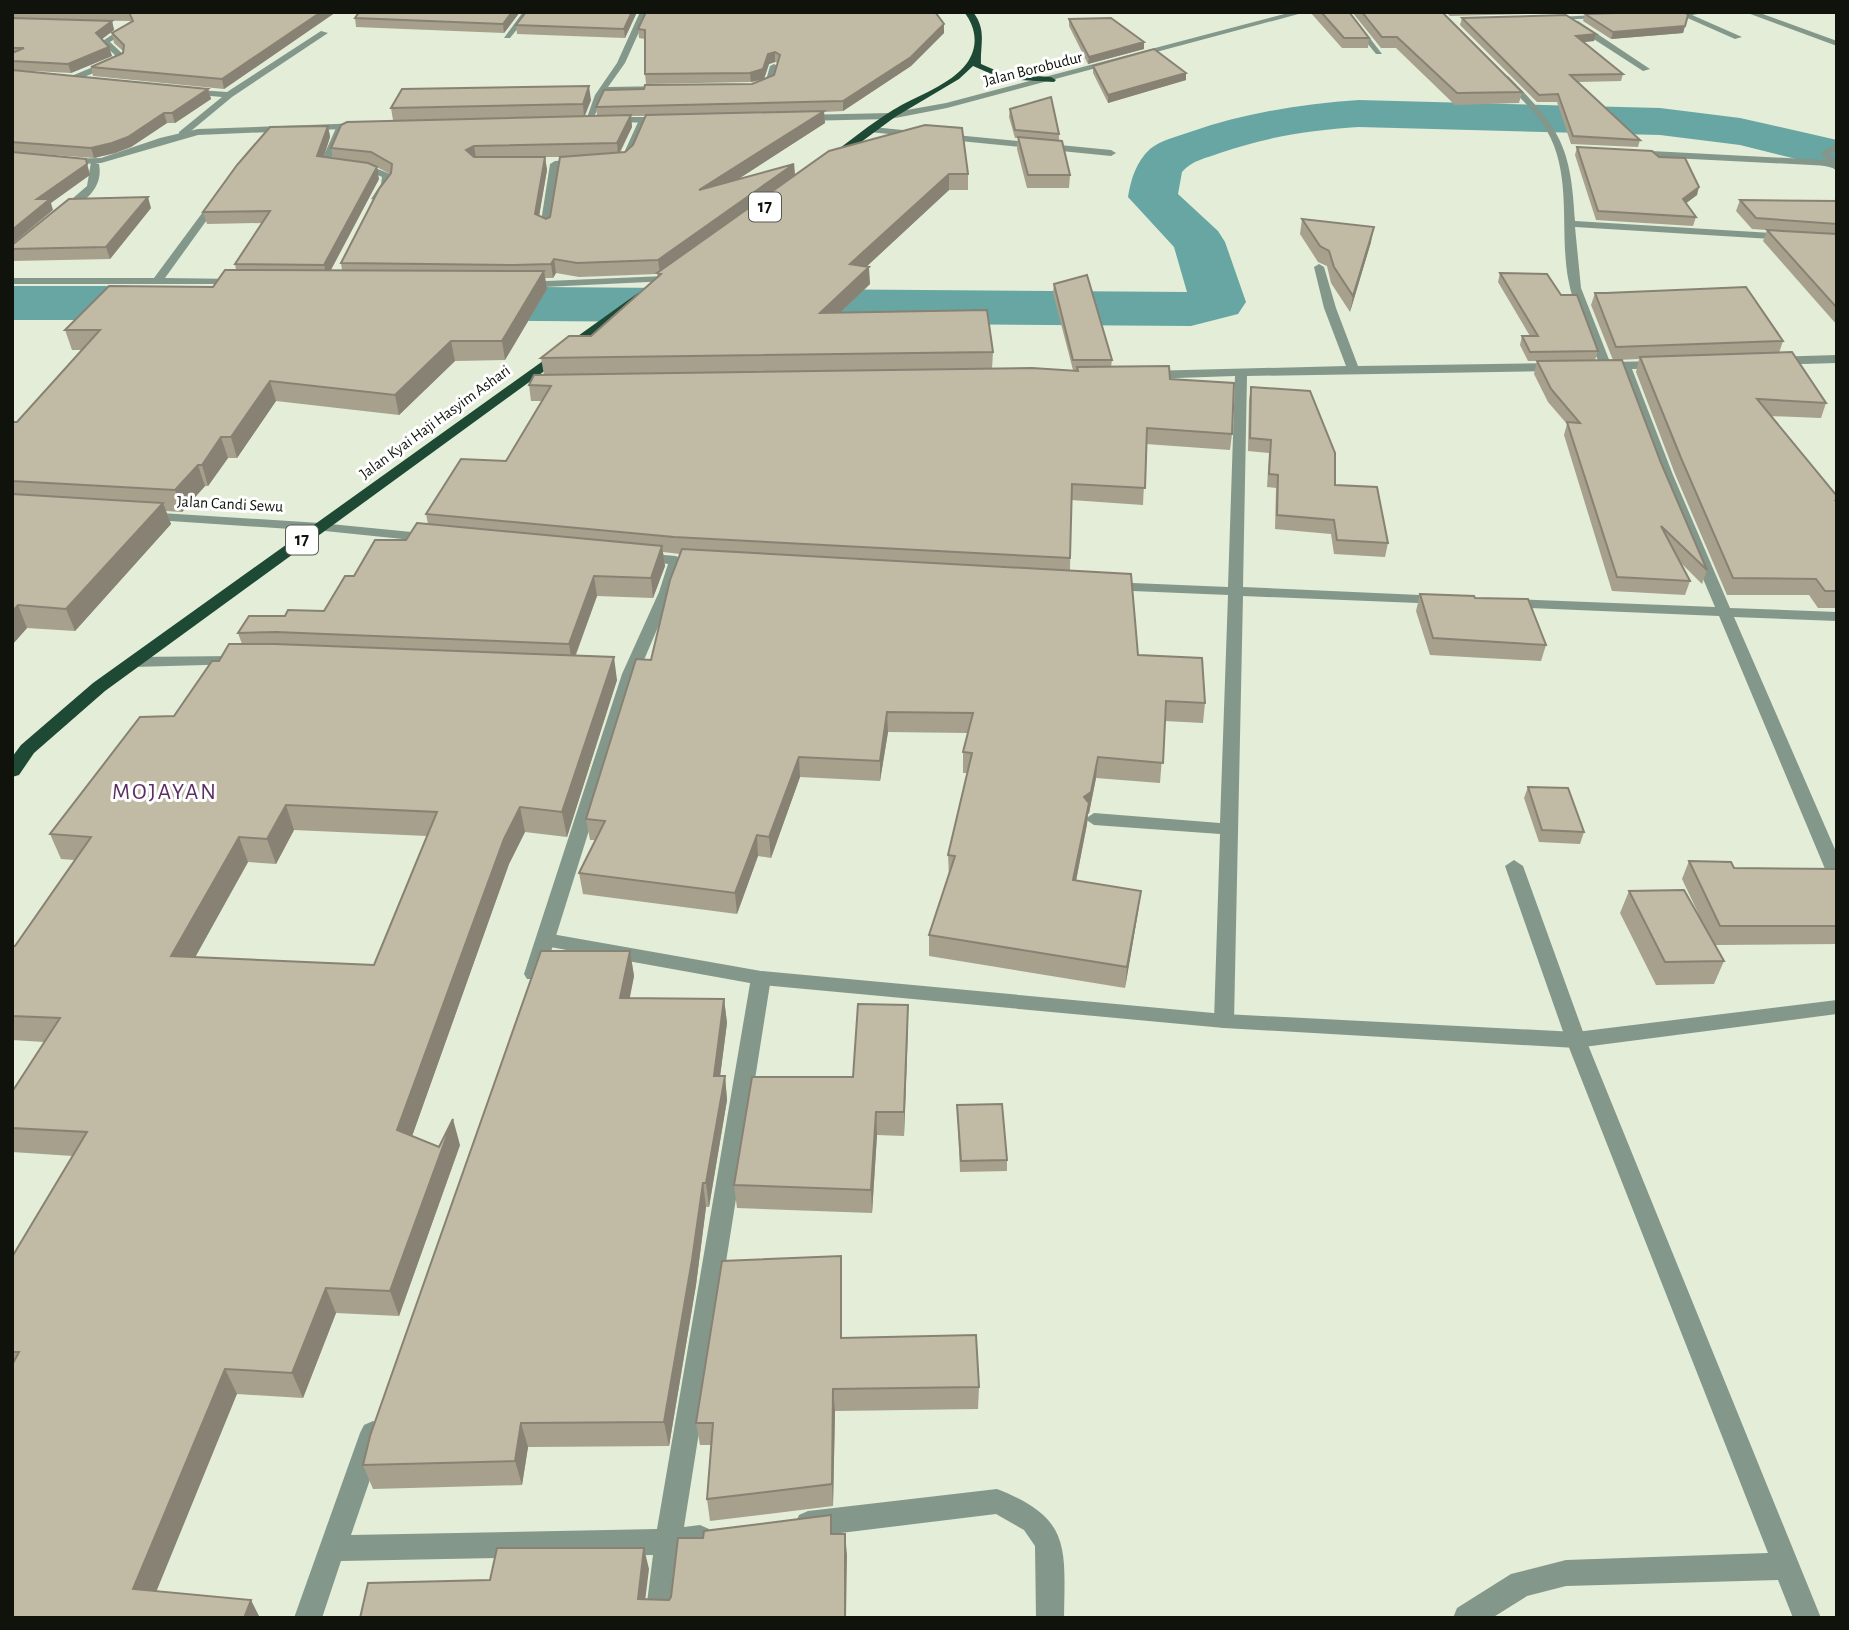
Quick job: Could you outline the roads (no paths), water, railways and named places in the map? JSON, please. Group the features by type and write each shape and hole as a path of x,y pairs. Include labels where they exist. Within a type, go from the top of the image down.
{"highway":[{"path":"820,167 890,116 968,68 976,53 980,36 976,20 968,12"},
{"path":"976,53 977,65 987,73 1003,77 1051,80"},
{"name":"Jalan Kyai Haji Hasyim Ashari","path":"12,771 27,749 99,687 676,271"}],"street":[{"path":"507,36 527,12"},
{"path":"588,121 603,90 623,59 644,12"},
{"name":"Jalan Borobudur","path":"785,118 890,116 1051,80 1302,12"},
{"path":"1346,12 1379,52"},
{"path":"1660,15 1706,12"},
{"path":"1749,12 1837,44"},
{"path":"1683,14 1738,37"},
{"path":"1540,18 1621,16"},
{"path":"1566,17 1646,69"},
{"path":"72,79 122,58 106,40 130,27 117,26"},
{"path":"182,134 229,95 324,33"},
{"path":"739,88 766,85 770,82 774,66"},
{"path":"1499,72 1551,129 1559,149 1570,192 1567,224 1577,292 1599,366 1678,365"},
{"path":"60,78 99,81"},
{"path":"177,89 229,95"},
{"path":"603,90 671,89"},
{"path":"599,163 625,159 643,120"},
{"path":"574,121 682,120"},
{"path":"55,161 94,164 119,158 182,134 380,126"},
{"path":"341,127 325,164 378,170 387,176 386,184 368,213"},
{"path":"262,141 271,130"},
{"path":"872,130 1111,153"},
{"path":"1559,149 1573,150"},
{"path":"1627,152 1832,156"},
{"path":"542,164 588,163"},
{"path":"53,220 95,183 98,174 94,164"},
{"path":"545,228 555,164"},
{"path":"158,281 227,184"},
{"path":"1567,224 1837,240"},
{"path":"1320,267 1330,308 1353,369"},
{"path":"504,285 665,279"},
{"path":"12,281 252,282"},
{"path":"1757,362 1837,359"},
{"path":"1625,366 1666,475 1837,876"},
{"path":"1134,376 1353,369 1566,367"},
{"path":"1224,1021 1241,374"},
{"path":"517,384 545,384"},
{"name":"Jalan Candi Sewu","path":"124,515 320,527 457,540"},
{"path":"528,992 546,940 623,674 682,561 621,555"},
{"path":"1098,585 1452,600"},
{"path":"1492,602 1837,617"},
{"path":"133,662 254,660"},
{"path":"1094,819 1229,829"},
{"path":"1514,866 1577,1040 1807,1618"},
{"path":"546,940 761,978 1224,1021 1577,1040 1837,1007"},
{"path":"659,1618 668,1542 761,978"},
{"path":"308,1618 378,1419"},
{"path":"778,1528 997,1500 1017,1508 1039,1522 1048,1539 1050,1618"},
{"path":"332,1548 668,1542 723,1535"},
{"path":"1467,1618 1521,1584 1566,1573 1786,1566"}],"waterway":[{"path":"415,303 1191,309 1218,302 1199,242 1153,197 1160,167 1178,152 1239,131 1318,116 1399,113 1521,119 1660,121 1740,131 1837,155"},
{"path":"12,303 217,303"}],"district":[{"name":"MOJAYAN","path":"165,792"}]}
